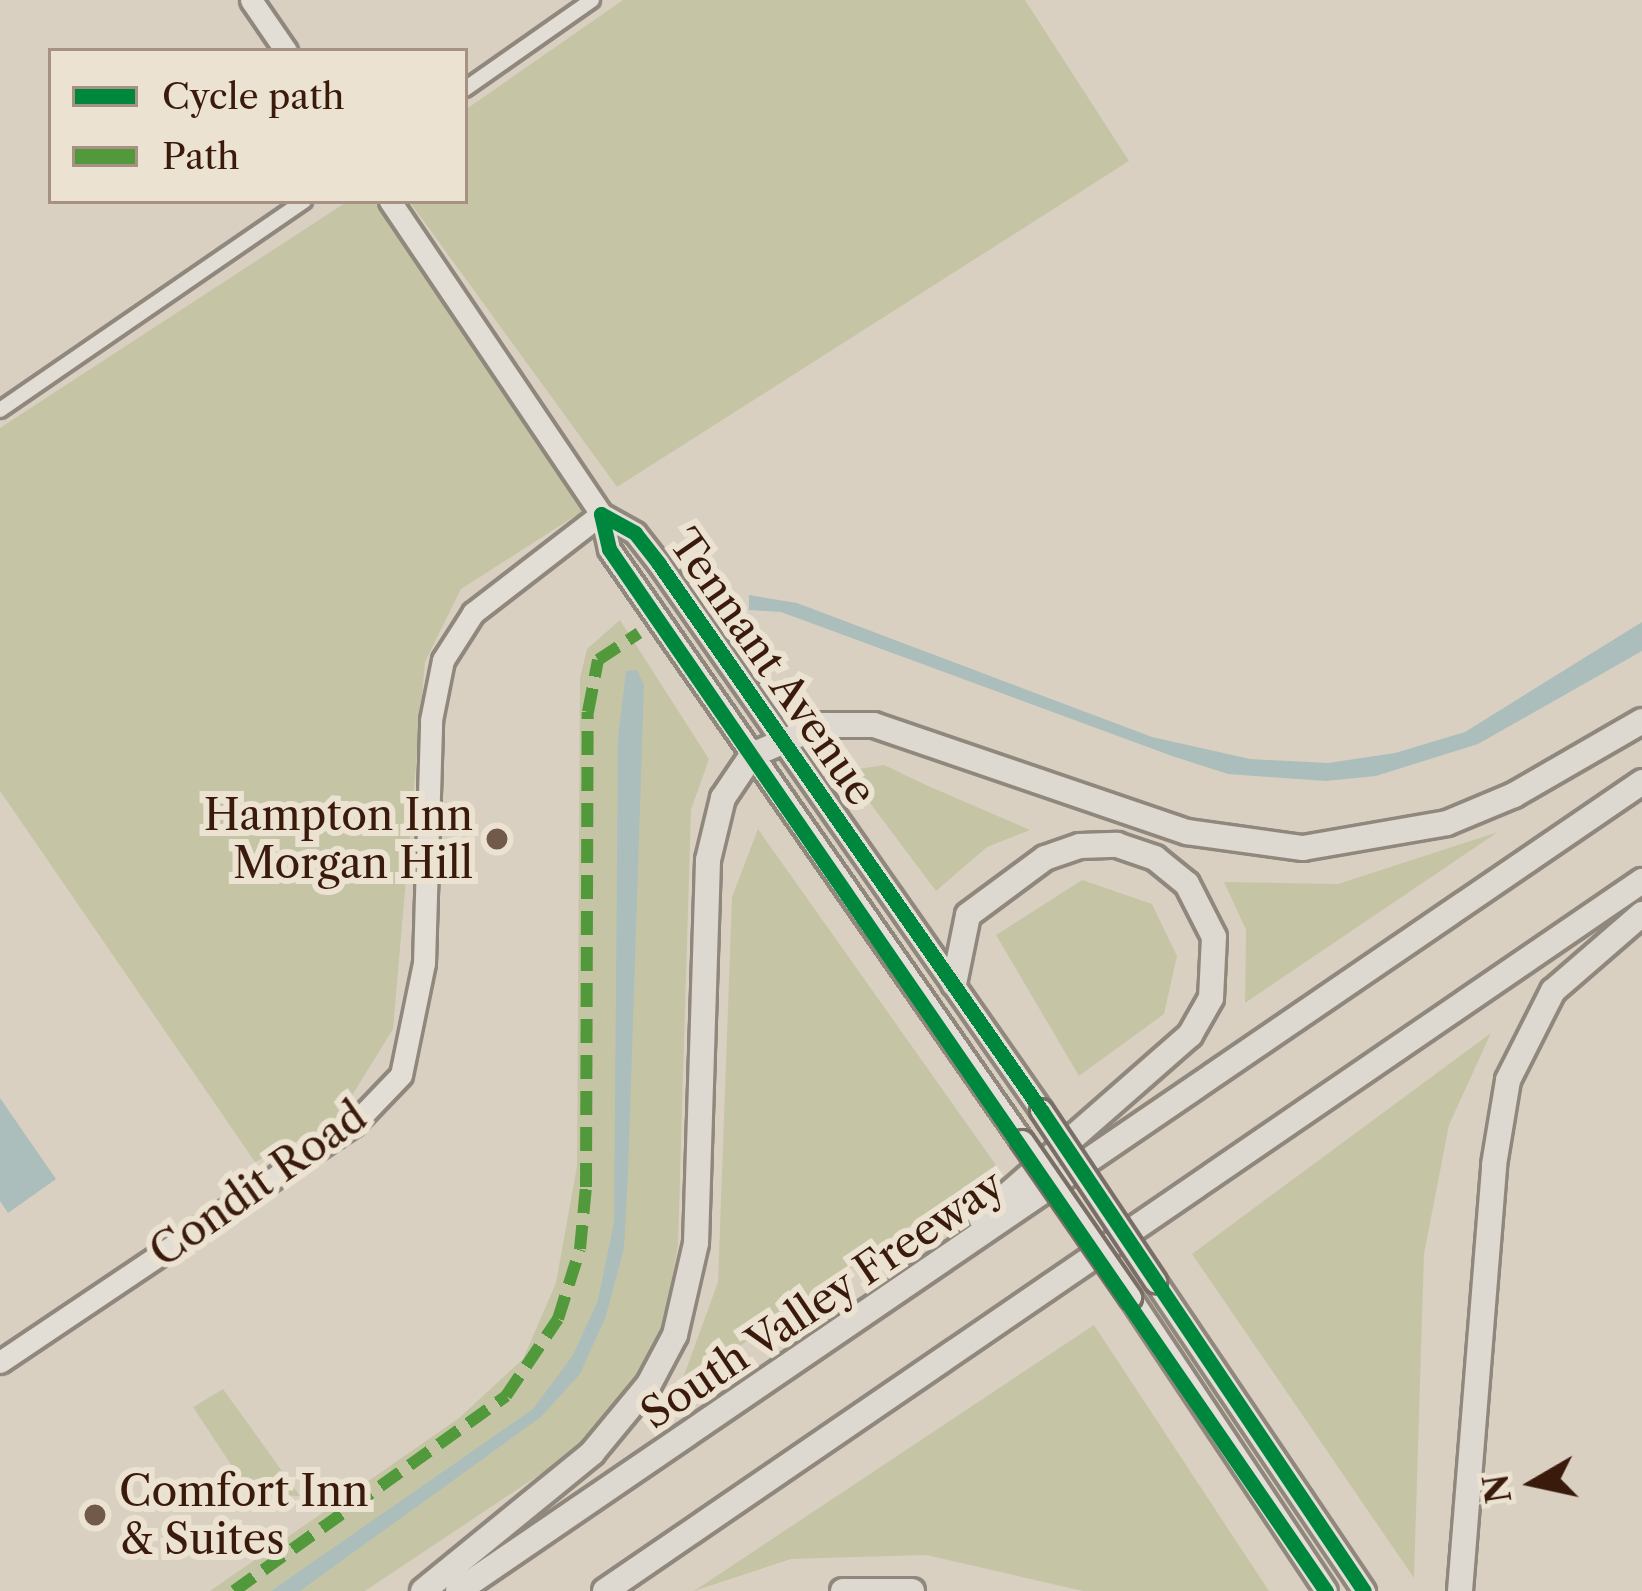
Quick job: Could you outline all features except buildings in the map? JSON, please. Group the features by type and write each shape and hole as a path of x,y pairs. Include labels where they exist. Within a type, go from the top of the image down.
{"highway":[{"path":"423,1591 592,1454 649,1384 675,1335 696,1244 708,860 723,798 752,755 822,725 874,725 1187,832 1303,848 1447,824 1514,796 1642,721"},
{"name":"South Valley Freeway","path":"458,1591 1642,782"},
{"path":"893,1294 1190,1035 1210,998 1214,937 1199,901 1155,858 1117,844 1080,846 1045,858 968,915 954,984"},
{"path":"605,1591 1642,881"},
{"path":"1457,1588 1508,1080 1553,991 1642,914"},
{"path":"844,1591 912,1591"}],"street":[{"path":"251,0 284,48"},
{"path":"468,87 592,0"},
{"path":"0,410 300,204"},
{"name":"Tennant Avenue","path":"392,204 601,514 610,548 1130,1297 1326,1591"},
{"name":"Tennant Avenue","path":"601,514 635,533 954,984 1364,1591"},
{"name":"Condit Road","path":"0,1362 353,1125 401,1075 424,963 431,720 442,660 473,613 601,514"}],"green space":[{"path":"623,0 1025,0 1129,161 617,487 411,204 468,204 468,108"},
{"path":"343,204 377,204 586,509 461,589 425,662 393,1029 335,1123 255,1162 0,791 0,428"},
{"path":"620,620 709,759 691,810 678,1246 664,1322 628,1393 572,1453 365,1591 210,1591 459,1418 523,1359 556,1283 577,1166 580,678 587,649"},
{"path":"884,765 1030,830 987,847 936,891 846,771"},
{"path":"758,829 996,1165 679,1389 718,1282 732,897"},
{"path":"1498,832 1245,1003 1246,930 1224,882 1338,884"},
{"path":"1082,880 1152,904 1177,956 1164,1014 1079,1076 996,935"},
{"path":"1491,1033 1449,1125 1424,1254 1414,1578 1192,1254"},
{"path":"1094,1325 1269,1591 1083,1591 926,1555 791,1559 694,1591"},
{"path":"223,1389 300,1496 262,1495 239,1477 193,1407"}],"shaded area":[{"path":"749,595 797,603 1152,737 1250,759 1328,763 1395,753 1465,732 1642,622 1642,651 1478,744 1376,776 1326,781 1228,774 1172,756 781,612 749,610"},
{"path":"637,670 644,685 628,1175 624,1248 606,1316 580,1374 541,1417 300,1591 271,1591 533,1409 573,1355 598,1300 614,1222 618,737 626,671"},
{"path":"0,1098 56,1179 8,1213 0,1201"}],"marked path":[{"path":"234,1591 506,1396 558,1319 580,1249 586,1187 588,712 598,660 639,633"}],"cycle path":[{"path":"601,514 635,533 659,564 1041,1110 1364,1591"},
{"path":"601,514 609,549 1326,1591"}],"place":[{"name":"Hampton Inn Morgan Hill","path":"497,839"},
{"name":"Comfort Inn & Suites","path":"95,1515"}]}
